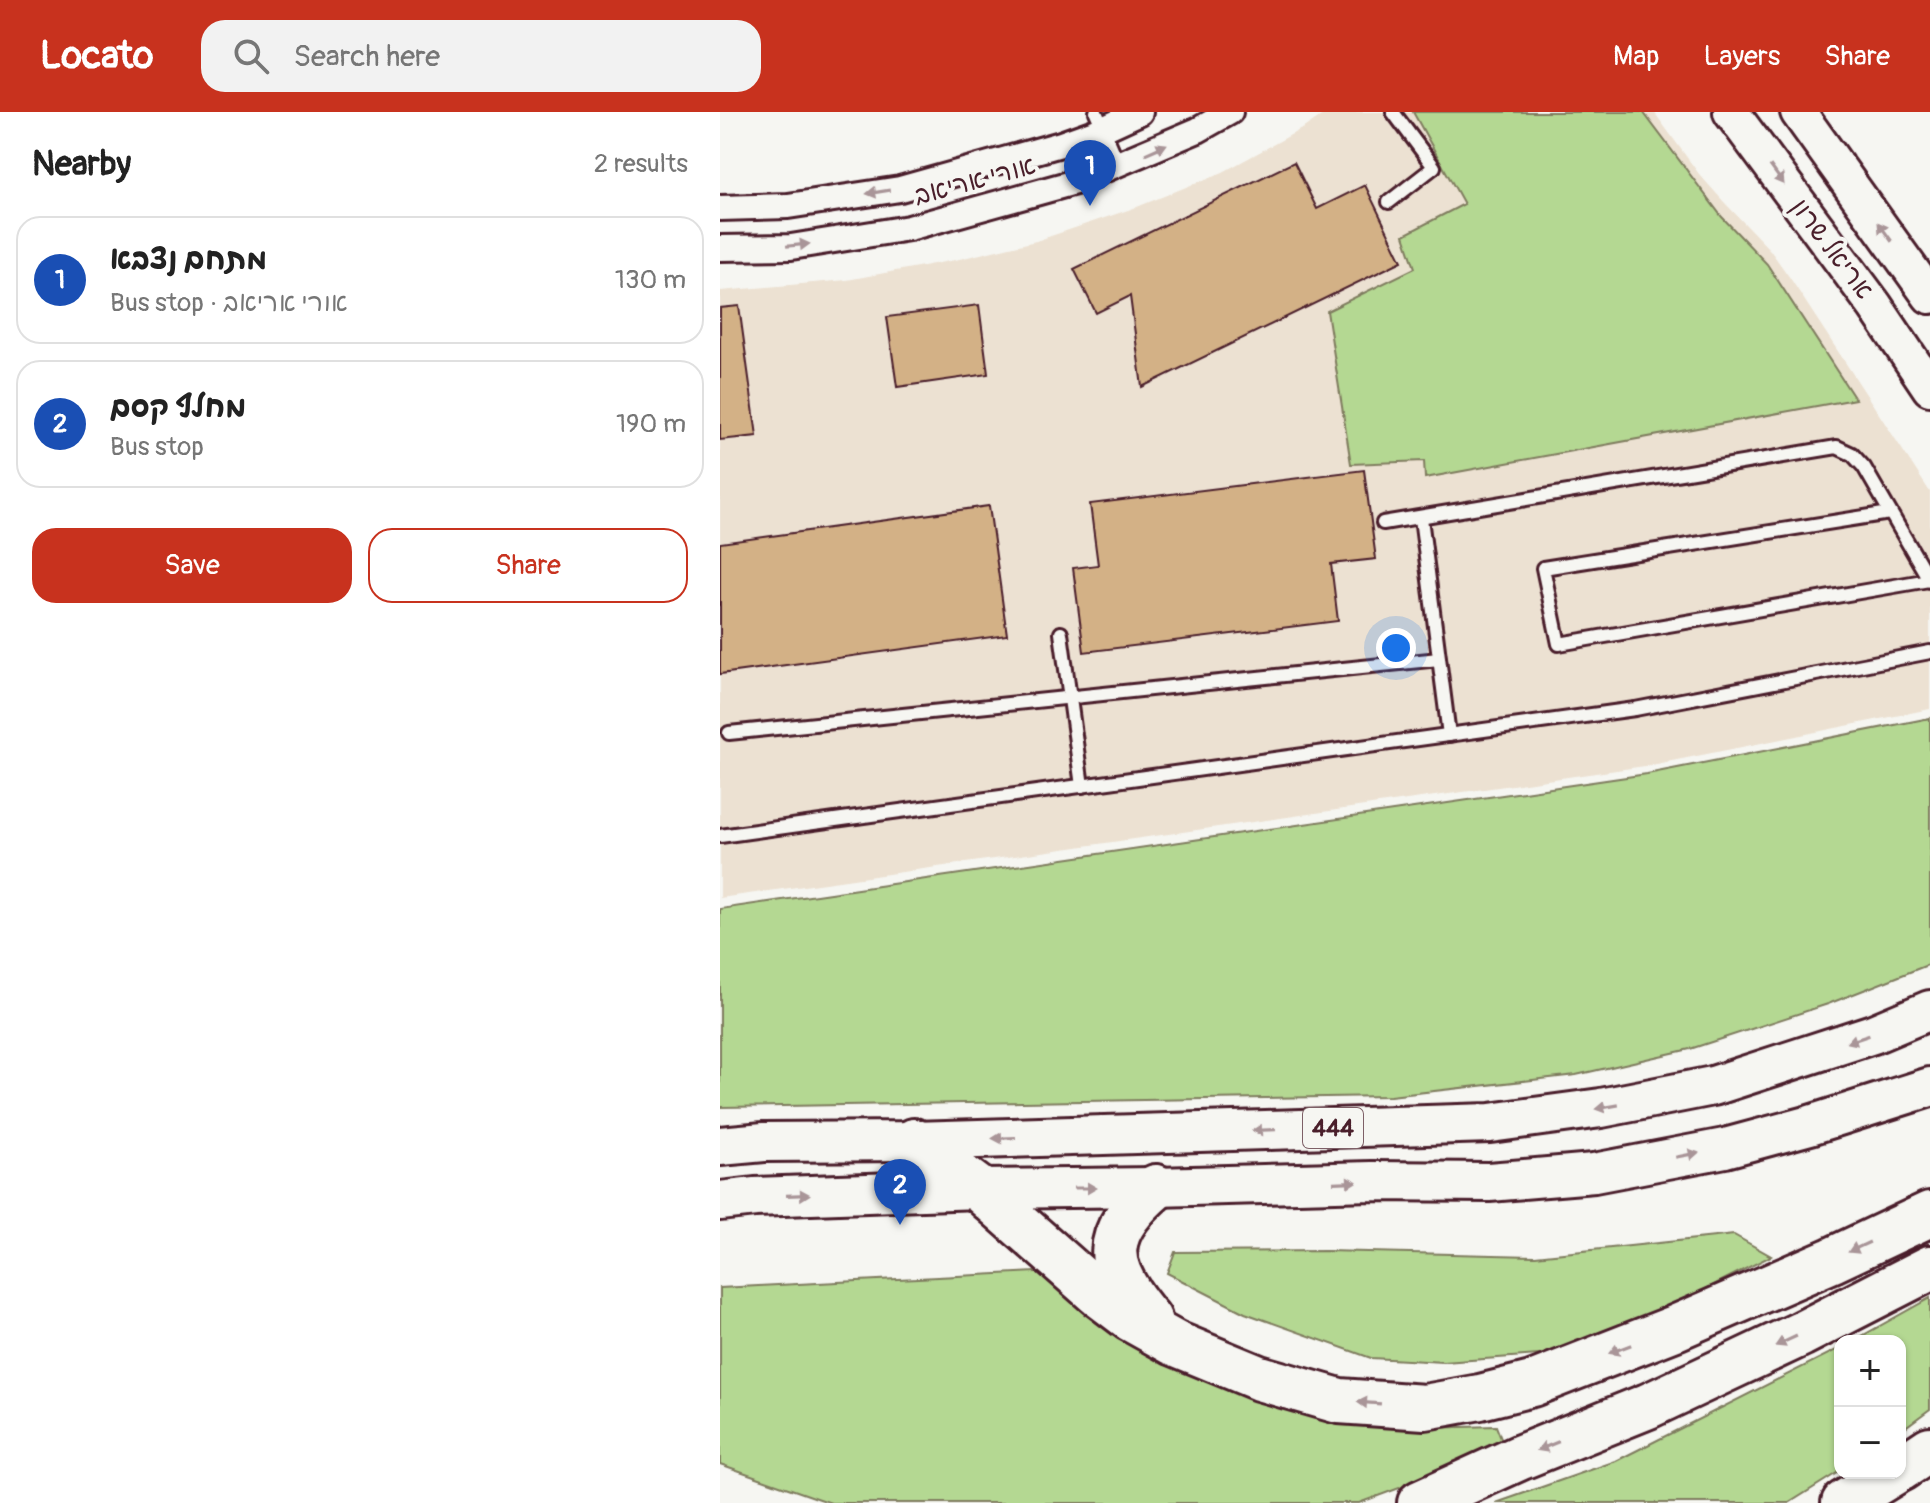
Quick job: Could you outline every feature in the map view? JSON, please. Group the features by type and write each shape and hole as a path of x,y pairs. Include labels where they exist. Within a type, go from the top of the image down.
{"highway":[{"path":"914,1141 979,1189 1098,1294 1131,1319 1174,1343 1259,1378 1339,1401 1425,1407 1532,1384 1675,1328 1930,1214"},
{"path":"1156,1187 1135,1205 1124,1220 1116,1235 1113,1251 1124,1287 1151,1321 1174,1343"},
{"path":"1420,1503 1521,1457 1648,1406 1801,1334 1930,1268"},
{"path":"1906,1465 1930,1449"},
{"path":"1844,1503 1883,1479"}],"main road":[{"name":"אריאל שרון","path":"1731,112 1875,306 1930,388"},
{"name":"אריאל שרון","path":"1798,112 1930,296"},
{"name":"444","path":"720,1146 764,1142 914,1141 1490,1123 1601,1108 1713,1086 1873,1034 1930,1010"},
{"name":"444","path":"720,1201 979,1189 1372,1181 1489,1182 1594,1173 1725,1148 1930,1087"}],"street":[{"name":"אורי אריאב","path":"720,208 788,206 900,189 1061,144 1100,120 1140,112"},
{"name":"אורי אריאב","path":"720,248 791,247 909,228 1075,182 1198,130 1230,112"}],"lane":[{"path":"1389,202 1434,167 1393,112"},
{"path":"1100,120 1119,165"},
{"path":"1383,523 1837,447 1852,454 1864,467 1930,580 1559,644 1543,568 1890,513"},
{"path":"1421,518 1449,735"},
{"path":"1061,633 1082,786"},
{"path":"720,836 1635,709 1930,652"},
{"path":"729,733 1439,659"}],"shaded area":[{"path":"1327,112 1654,112 1699,174 1770,250 1930,492 1930,709 1652,765 720,898 720,291 847,280 1036,241 1137,207 1223,172"}],"green space":[{"path":"1413,112 1643,112 1722,217 1767,264 1855,399 1425,478 1424,461 1351,464 1327,311 1415,268 1404,235 1464,204"},
{"path":"1930,718 1930,964 1828,1004 1690,1049 1576,1075 1390,1096 720,1107 720,909 1647,774"},
{"path":"1734,1235 1771,1256 1646,1319 1552,1354 1444,1362 1371,1358 1245,1313 1167,1273 1175,1252 1326,1251 1535,1256"},
{"path":"1056,1271 1161,1355 1219,1386 1276,1406 1425,1428 1496,1426 1505,1449 1359,1503 831,1503 720,1464 720,1288"},
{"path":"1930,1298 1930,1409 1906,1427 1906,1335 1864,1335"},
{"path":"1834,1351 1834,1475 1789,1503 1496,1503 1616,1461"}],"building":[{"path":"1294,162 1317,209 1365,185 1402,261 1142,387 1130,296 1096,313 1074,269"},
{"path":"979,305 988,374 897,387 887,317"},
{"path":"739,306 757,436 720,440 720,308"},
{"path":"1364,470 1376,559 1331,564 1338,621 1084,652 1073,568 1098,565 1090,504"},
{"path":"989,506 1007,635 720,674 720,543"}],"place":[{"name":"מתחם נצבא","path":"1090,206"},
{"name":"מחלף קסם","path":"900,1225"}]}
